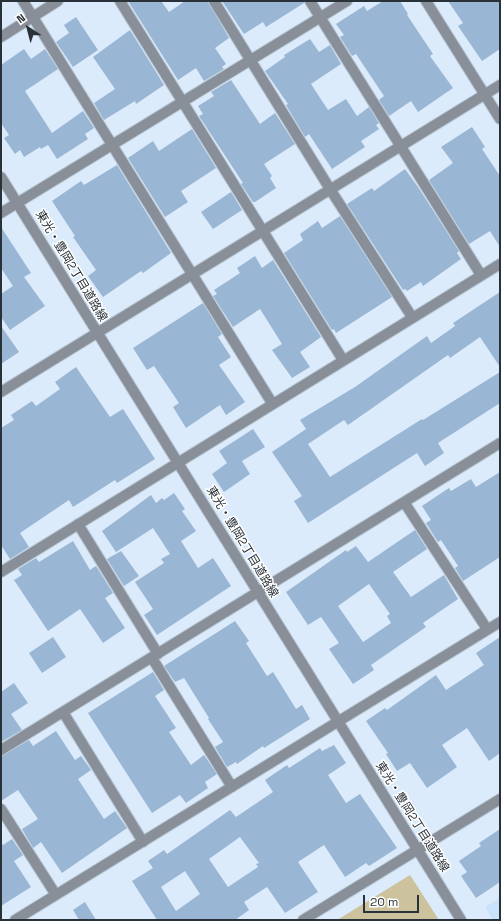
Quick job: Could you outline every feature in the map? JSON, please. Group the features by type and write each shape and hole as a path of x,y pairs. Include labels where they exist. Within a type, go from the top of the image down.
{"street":[{"path":"23,1 272,403"},
{"path":"1,36 58,1"},
{"path":"120,1 343,360"},
{"path":"214,1 330,189 412,317"},
{"path":"310,1 481,275"},
{"path":"1,213 347,1"},
{"path":"426,1 500,119"},
{"path":"1,392 500,85"},
{"name":"東光・豊岡2丁目道路線","path":"1,177 461,920"},
{"path":"1,572 272,403 500,264"},
{"path":"1,750 500,443"},
{"path":"404,502 487,629"},
{"path":"78,524 232,787"},
{"path":"15,920 500,622"},
{"path":"63,712 143,842"},
{"path":"303,920 500,799"},
{"path":"1,809 56,895"}],"shaded area":[{"path":"410,875 439,920 337,920"},
{"path":"500,898 500,920 493,920 485,907"}],"building":[{"path":"128,1 161,1 169,12 185,1 208,1 229,38 215,48 226,64 222,67 224,69 204,81 196,68 178,80"},
{"path":"222,1 304,1 304,3 266,27 263,22 244,34"},
{"path":"383,1 400,1 408,14 407,15 433,54 430,56 453,88 418,112 411,101 389,116 379,100 384,96 356,54 352,56 340,37 344,35 336,24 364,6 367,11"},
{"path":"448,1 500,1 500,49 482,61 458,26 463,23"},
{"path":"76,17 98,50 73,67 56,42 69,33 64,25"},
{"path":"130,30 164,85 136,104 135,101 104,120 94,103 115,89 93,57"},
{"path":"310,39 319,52 330,45 341,64 311,84 328,110 346,99 357,116 369,107 379,123 376,125 379,129 361,141 365,147 332,169 309,134 305,137 286,105 288,104 265,71 285,57 284,55"},
{"path":"24,49 31,59 45,49 58,69 25,91 52,133 83,111 94,128 85,134 88,139 57,159 48,145 41,149 40,147 24,157 20,150 15,154 4,138 9,135 1,123 1,65"},
{"path":"231,80 260,124 275,113 295,144 264,164 272,176 270,178 276,188 255,202 253,202 241,184 243,183 199,116 203,114 198,106 214,96 211,92"},
{"path":"472,127 485,147 482,149 500,176 500,247 490,231 469,244 429,180 453,163 441,147"},
{"path":"192,129 216,168 181,191 188,202 165,217 128,158 153,141 159,151"},
{"path":"117,165 171,253 143,273 141,271 103,297 88,276 96,270 73,237 75,236 52,201 81,181 84,185"},
{"path":"405,169 459,251 457,253 461,259 423,286 421,282 407,291 405,289 403,290 347,204 372,188 374,191"},
{"path":"231,192 242,210 213,229 201,212"},
{"path":"340,216 392,297 336,333 334,329 332,330 284,253 303,240 300,234 318,221 322,228"},
{"path":"1,227 31,273 24,277 45,306 10,330 1,317 1,294 13,286 1,268"},
{"path":"255,256 262,268 273,260 321,337 300,352 310,367 292,378 272,350 282,344 260,309 233,327 213,296 217,294 214,290 240,273 237,268"},
{"path":"500,292 500,367 480,337 450,358 448,355 348,425 344,420 308,444 330,477 500,372 500,403 438,443 444,453 425,466 417,453 308,523 294,501 302,496 272,452 306,429 300,420 355,387 427,336 431,343 455,326 453,323"},
{"path":"203,303 222,334 218,337 231,357 219,365 245,402 226,415 220,405 186,428 173,407 179,403 154,366 147,370 133,348"},
{"path":"1,326 19,352 1,364"},
{"path":"76,367 110,417 123,409 155,459 117,483 115,480 73,507 69,500 20,533 29,547 10,559 1,545 1,428 14,420 11,415 32,401 36,406 60,389 55,382"},
{"path":"253,429 265,447 242,461 250,474 224,492 212,474 227,463 219,451"},
{"path":"500,472 500,557 463,581 455,568 458,566 441,540 438,542 426,523 431,520 422,506 449,488 451,491 471,479 476,487"},
{"path":"174,493 185,509 182,511 196,531 181,541 198,568 213,558 231,586 157,635 144,615 153,609 135,582 164,563 161,559 170,554 153,528 116,552 102,531 151,495 156,503 162,498 164,500"},
{"path":"415,530 427,549 393,572 411,597 444,575 458,599 423,623 426,627 371,665 374,670 353,684 329,649 339,643 321,617 308,625 286,592 346,550 347,552 356,546 368,562","holes":["369,584 390,614 387,616 391,623 363,642 338,606"]},
{"path":"73,541 90,570 96,566 113,593 105,598 125,628 103,643 80,609 48,631 14,580 22,575 18,569 36,558 39,562"},
{"path":"121,551 139,576 124,586 107,559"},
{"path":"235,621 249,641 246,643 267,676 273,672 296,709 302,705 310,719 264,748 263,746 237,764 236,762 227,767 215,747 223,742 208,719 209,718 184,678 175,682 164,666"},
{"path":"53,637 66,657 42,673 29,653"},
{"path":"500,637 500,753 489,761 467,728 442,745 457,767 427,788 410,763 397,771 386,754 388,753 366,721 385,708 387,710 436,675 446,690 484,665 476,653"},
{"path":"153,672 164,690 155,696 176,728 169,732 191,765 204,755 217,774 205,782 208,788 186,803 180,795 152,813 88,713"},
{"path":"14,683 28,703 11,714 22,730 1,742 1,692"},
{"path":"56,731 75,760 81,756 91,770 78,779 104,819 115,811 127,828 62,873 41,842 33,848 22,829 38,819 18,790 1,801 1,756 29,740 33,746"},
{"path":"334,745 346,763 328,775 346,803 360,794 397,848 369,866 366,863 345,877 324,845 298,862 318,892 285,913 267,887 244,902 249,910 235,920 157,920 132,881 153,868 148,861 164,850 167,854 230,810 236,817 273,792 265,780 287,765 289,768 320,748 322,751","holes":["240,837 259,863 256,864 258,867 228,887 209,859","185,871 200,894 176,911 161,887"]},
{"path":"500,829 500,882 476,898 461,876 467,872 459,861 481,846 479,843"},
{"path":"12,839 23,855 14,861 31,887 1,906 1,842 3,845"},
{"path":"85,902 96,920 79,920 73,910"}]}
